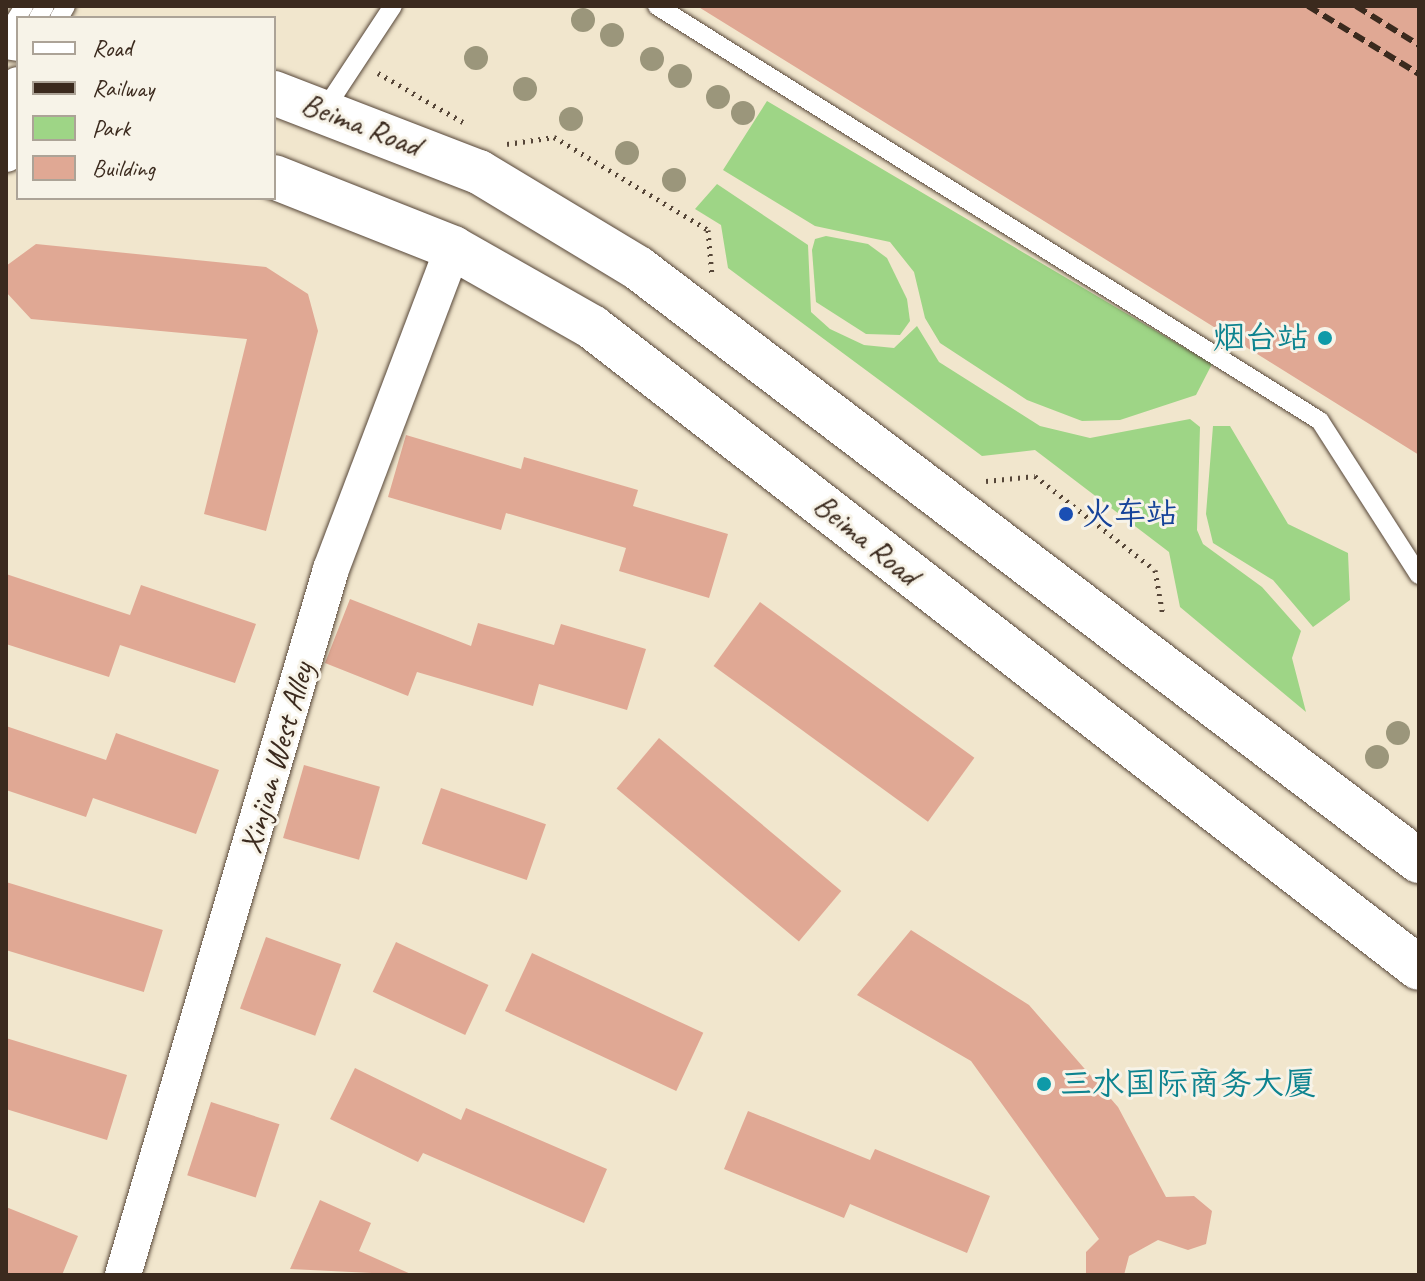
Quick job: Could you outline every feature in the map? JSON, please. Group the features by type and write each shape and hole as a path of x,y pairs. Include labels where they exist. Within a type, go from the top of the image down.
{"main road":[{"name":"Beima Road","path":"276,94 325,109 479,172 638,268 1419,861"},
{"name":"Beima Road","path":"276,178 453,248 658,373 1419,968"}],"street":[{"name":"Xinjian West Alley","path":"123,1275 331,569 453,248"}],"lane":[{"path":"325,109 393,6"},
{"path":"657,6 1320,421 1419,575"}],"path":[{"path":"358,61 477,130"},
{"path":"490,137 503,145 554,137 708,230 712,276 724,285"},
{"path":"978,475 991,484 1035,476 1155,570 1162,615 1174,625"}],"green space":[{"path":"767,101 1212,364 1196,395 1120,420 1082,421 1027,400 940,343 925,318 914,272 890,242 815,226 723,170"},
{"path":"717,184 808,245 811,312 830,329 864,345 894,348 917,326 939,362 1040,426 1090,438 1190,419 1200,427 1197,530 1203,544 1262,587 1301,631 1292,658 1306,712 1180,607 1169,552 1035,450 982,456 728,268 721,225 695,209"},
{"path":"826,236 868,244 887,258 907,299 910,321 900,335 866,334 816,302 812,250 815,239"},
{"path":"1213,426 1230,426 1288,524 1348,553 1350,600 1313,627 1273,580 1213,543 1206,514"}],"building":[{"name":"烟台站","path":"697,6 1419,6 1419,455 1044,221"},
{"path":"36,244 266,267 308,294 318,331 266,531 204,514 247,339 31,319 6,292 6,266"},
{"path":"406,435 521,469 524,457 638,490 633,506 728,534 709,598 619,571 626,548 506,513 501,530 388,497"},
{"path":"6,574 130,615 141,585 256,624 235,683 120,645 109,677 6,644"},
{"path":"350,599 471,646 478,623 554,645 561,624 646,649 627,710 539,684 533,706 417,672 408,696 325,663"},
{"path":"760,602 974,758 928,822 714,666"},
{"path":"6,726 106,760 116,733 219,770 196,834 93,798 86,817 6,790"},
{"path":"659,738 841,891 799,942 617,789"},
{"path":"304,765 380,787 359,860 283,838"},
{"path":"441,788 546,824 527,880 422,844"},
{"path":"6,882 163,930 144,992 6,950"},
{"name":"三水国际商务大厦","path":"911,930 1029,1005 1118,1107 1166,1197 1194,1196 1212,1211 1206,1244 1188,1250 1158,1240 1129,1256 1124,1275 1086,1275 1086,1252 1099,1239 971,1061 857,995"},
{"path":"266,937 341,964 315,1036 240,1008"},
{"path":"396,942 488,985 465,1035 373,992"},
{"path":"532,953 703,1033 676,1091 505,1011"},
{"path":"6,1038 127,1075 107,1140 6,1109"},
{"path":"355,1068 461,1120 466,1108 607,1169 584,1223 423,1153 418,1162 330,1119"},
{"path":"211,1102 279,1124 256,1197 187,1175"},
{"path":"748,1111 870,1160 875,1149 990,1196 967,1253 850,1204 844,1218 724,1169"},
{"path":"320,1200 371,1223 359,1251 413,1275 290,1269"},
{"path":"6,1207 78,1236 62,1275 6,1275"}],"railway":[{"path":"1308,6 1419,74"},
{"path":"1356,6 1419,45"}],"place":[{"name":"烟台站","path":"1325,338"},
{"name":"火车站","path":"1066,514"},
{"name":"三水国际商务大厦","path":"1044,1084"}]}
